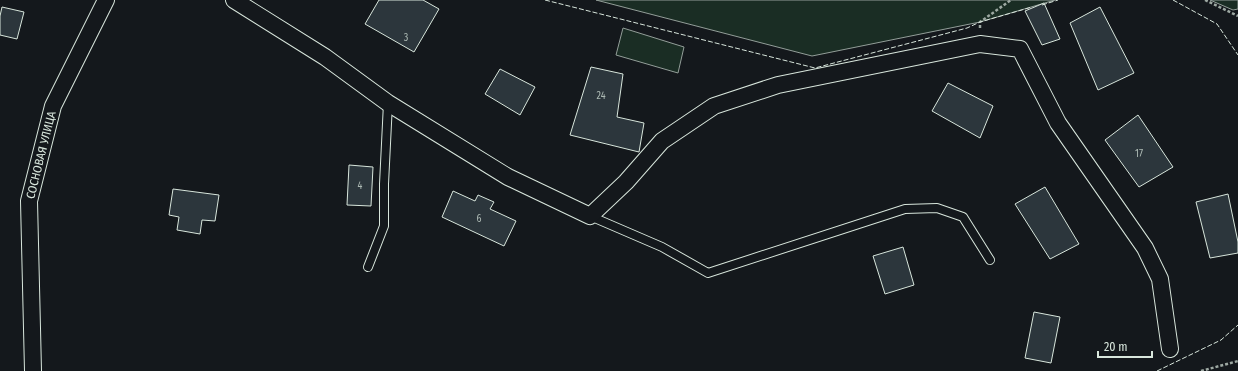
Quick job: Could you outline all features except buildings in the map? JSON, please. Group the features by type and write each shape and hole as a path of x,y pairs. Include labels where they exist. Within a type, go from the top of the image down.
{"street":[{"name":"СОСНОВАЯ УЛИЦА","path":"33,371 29,201 53,106 106,0"},
{"path":"234,0 325,57 388,103 508,177 590,216 626,182 662,141 714,106 778,86 980,44 1020,49 1058,123 1145,248 1160,278 1170,349"}],"lane":[{"path":"368,268 384,226 384,184 388,103"},
{"path":"590,216 662,247 708,273 905,209 937,208 963,217 990,260"}],"path":[{"path":"1205,0 1238,16"},
{"path":"980,22 1008,1"},
{"path":"1201,371 1238,361"}],"green space":[{"path":"596,0 1055,0 980,22 812,56"},
{"path":"1210,0 1238,0 1238,9 1233,10"},
{"path":"623,28 684,47 678,73 616,55"}],"fence":[{"path":"545,0 815,68 967,28 980,22 1032,7"},
{"path":"1042,5 1058,0"},
{"path":"1173,0 1217,24 1238,55"},
{"path":"1157,371 1221,340 1238,325"}]}
